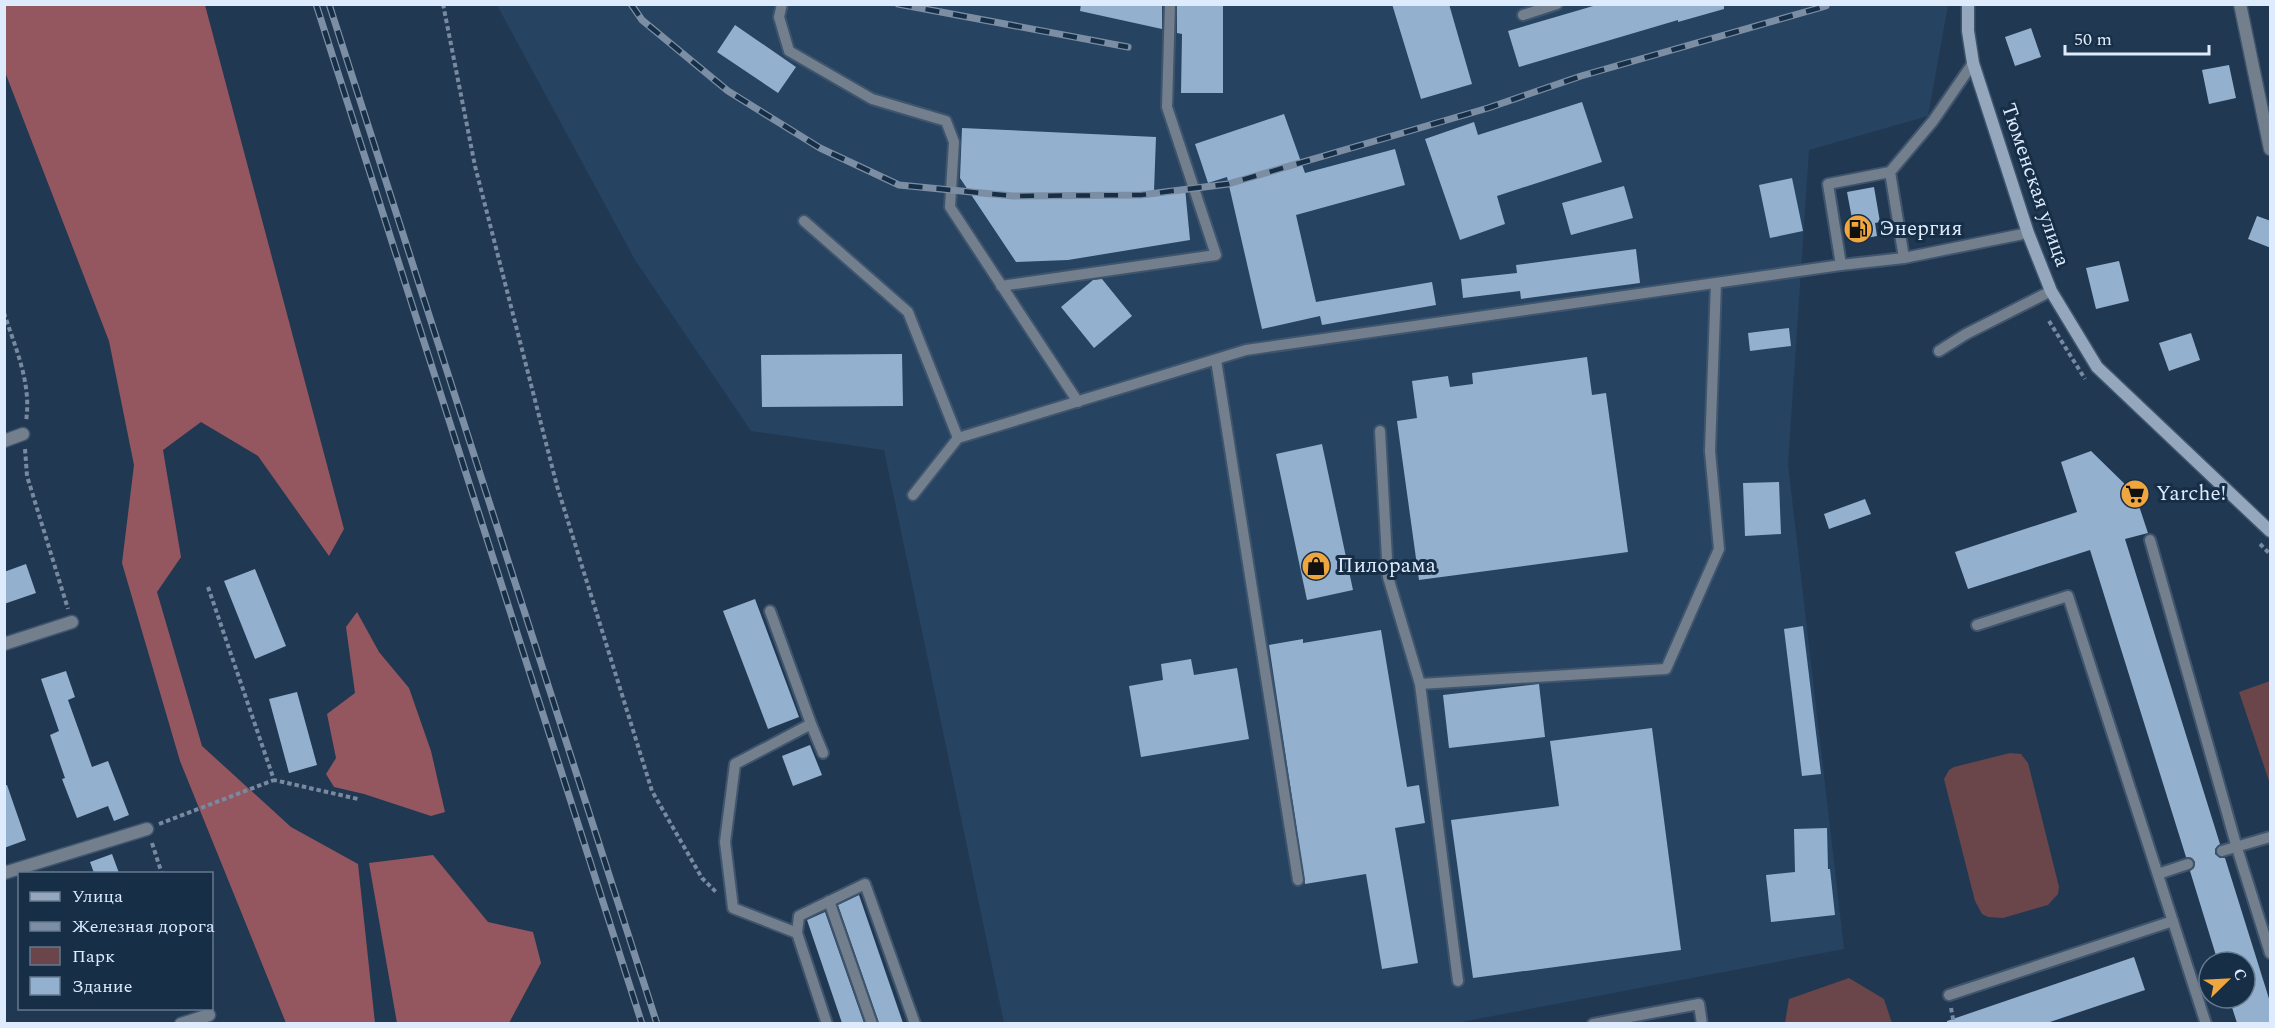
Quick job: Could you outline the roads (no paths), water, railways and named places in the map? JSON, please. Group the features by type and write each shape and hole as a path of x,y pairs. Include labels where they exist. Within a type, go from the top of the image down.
{"main road":[{"name":"Тюменская улица","path":"1968,4 1968,31 1973,63 2028,233 2051,291 2097,367 2271,531"}],"street":[{"path":"2240,4 2271,149"},
{"path":"4,441 23,434"},
{"path":"4,644 72,622"},
{"path":"4,873 147,829"},
{"path":"181,1023 209,1015"}],"lane":[{"path":"782,4 779,17 789,51 872,99 946,121 954,142 950,207 1077,402"},
{"path":"1001,286 1216,255 1167,107 1170,4"},
{"path":"1523,15 1557,4"},
{"path":"1841,265 1828,184 1890,172 1933,121 1973,63"},
{"path":"1890,172 1904,258"},
{"path":"804,220 908,312 958,438"},
{"path":"913,495 958,438 1246,350 1904,258 2028,233"},
{"path":"1420,684 1666,669 1719,549 1710,451 1716,283"},
{"path":"1939,351 1966,334 2051,291"},
{"path":"1216,360 1298,880"},
{"path":"1380,431 1388,577 1420,684 1458,981"},
{"path":"2150,540 2237,848 2271,953"},
{"path":"1977,625 2068,596 2206,1023"},
{"path":"770,611 823,753"},
{"path":"797,933 733,908 725,842 735,764 811,724"},
{"path":"2223,851 2271,837"},
{"path":"2158,874 2188,864"},
{"path":"827,1023 797,933 800,916 865,884 915,1023"},
{"path":"829,901 872,1023"},
{"path":"1949,995 2173,921"},
{"path":"1593,1023 1699,1004 1702,1023"}],"railway":[{"path":"316,4 642,1024"},
{"path":"329,4 657,1024"},
{"path":"631,4 642,20 728,91 820,148 899,185 1013,196 1141,195 1228,184 1488,108 1581,76 1826,6"},
{"path":"898,4 1128,47"}],"place":[{"name":"Энергия","path":"1858,229"},
{"name":"Yarche!","path":"2135,494"},
{"name":"Пилорама","path":"1316,566"}]}
